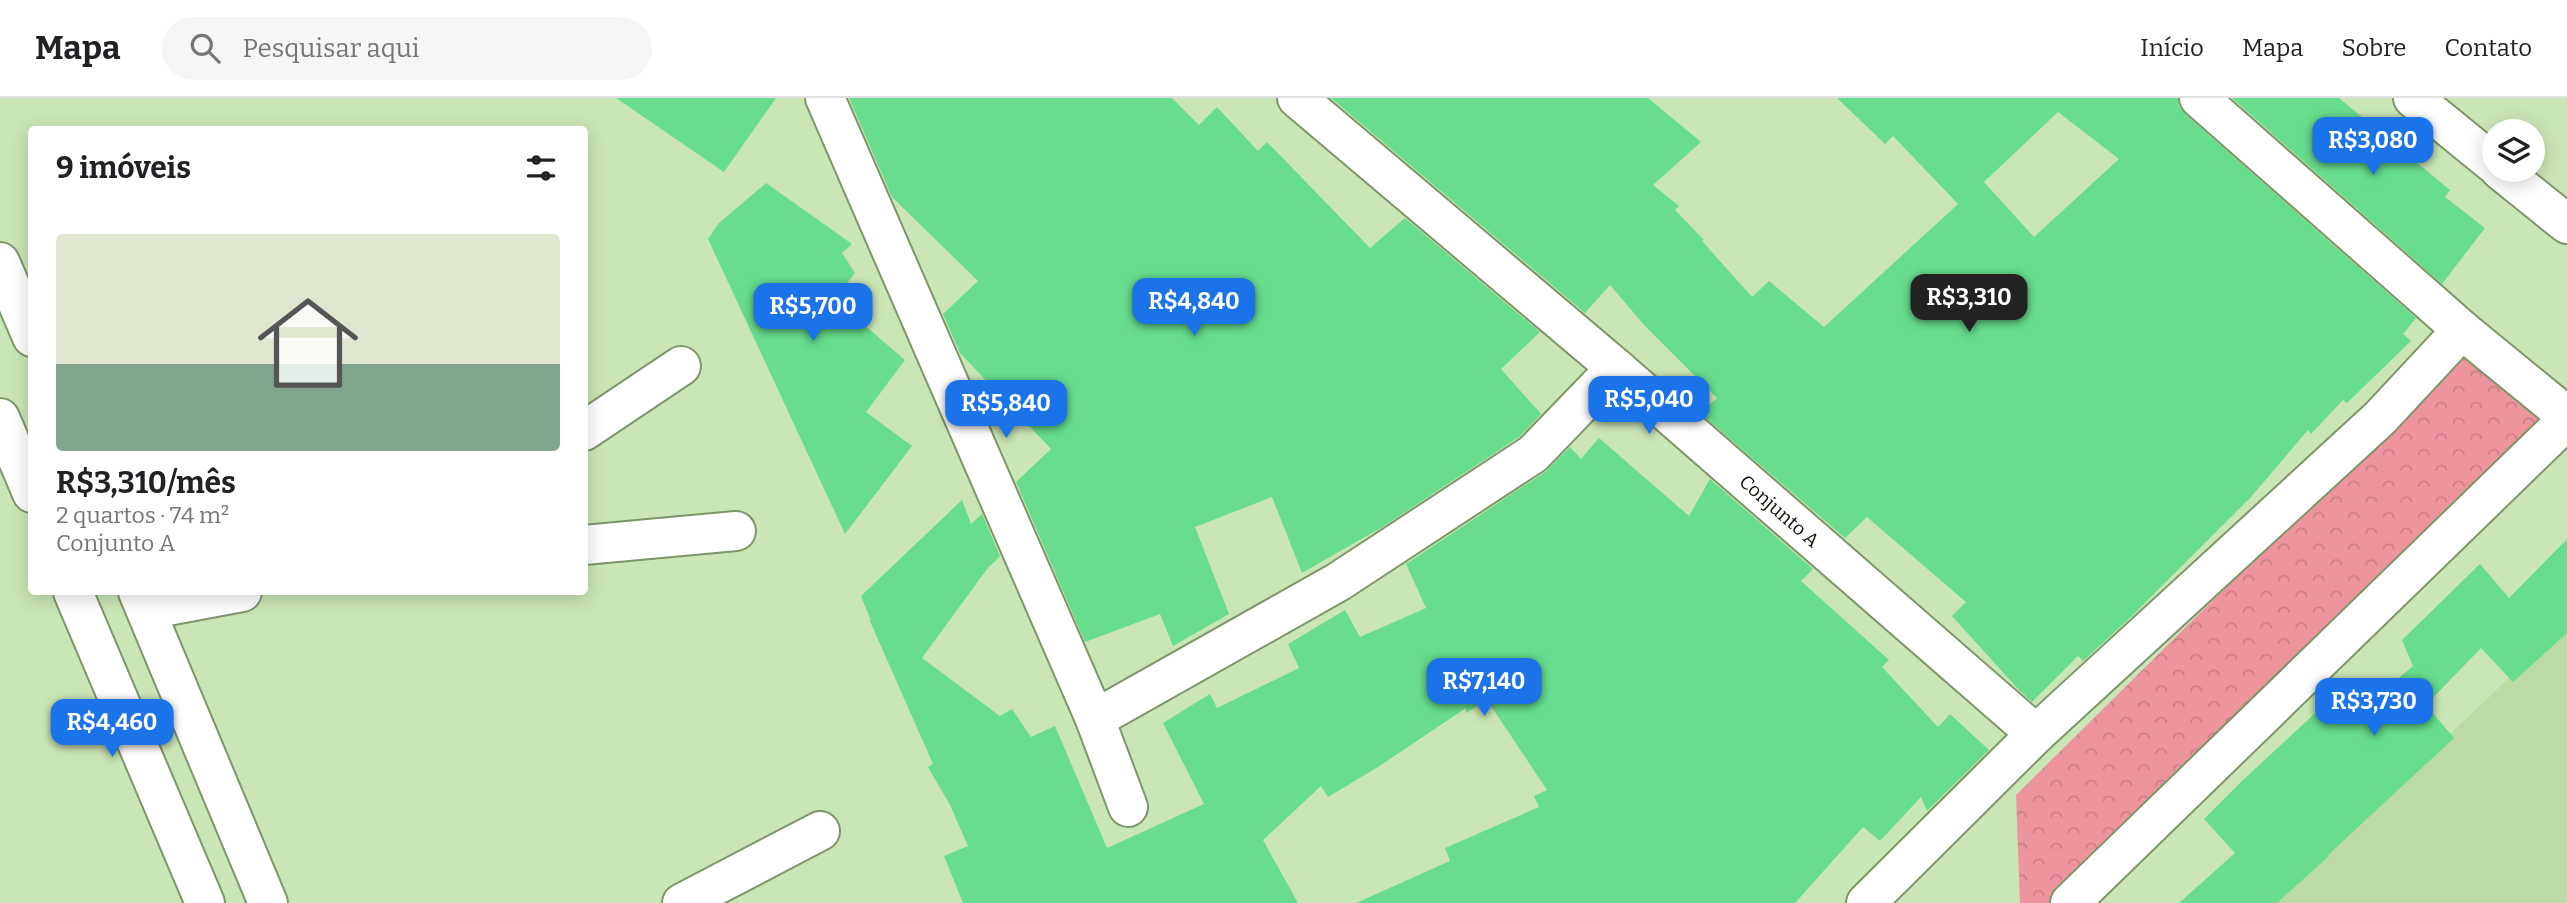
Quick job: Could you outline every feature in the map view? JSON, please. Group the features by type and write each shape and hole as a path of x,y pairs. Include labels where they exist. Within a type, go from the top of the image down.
{"street":[{"path":"825,98 1095,719 1128,807"},
{"name":"Conjunto A","path":"1297,98 1616,368 2036,734"},
{"path":"2070,903 2567,418 2462,330 2199,98"},
{"path":"2413,98 2482,154"},
{"path":"2515,182 2567,224"},
{"path":"0,262 28,328"},
{"path":"1866,903 2036,734 2379,418 2462,330"},
{"path":"588,428 681,366"},
{"path":"1095,719 1338,582 1533,454 1616,368"},
{"path":"0,418 28,484"},
{"path":"588,545 736,531"},
{"path":"74,595 205,903"},
{"path":"209,595 142,601 268,903"},
{"path":"682,903 820,831"}],"shaded area":[{"path":"2567,623 2567,903 2272,903"}],"green space":[{"path":"2464,352 2545,415 2077,903 2020,903 2016,795"}],"building":[{"path":"616,98 776,98 724,172"},
{"path":"849,98 1172,98 1199,125 1217,107 1258,151 1267,142 1370,248 1405,218 1540,332 1501,369 1541,414 1519,437 1384,526 1302,573 1272,497 1195,527 1229,614 1173,646 1160,614 1085,642 1016,482 1051,449 960,353 943,314 978,281 892,197"},
{"path":"1331,98 1648,98 1701,142 1653,185 1679,206 1675,210 1752,297 1769,281 1824,327 1958,204 1893,136 1885,144 1837,98 2178,98 2179,106 2185,114 2416,318 2403,334 2411,341 2347,403 2343,400 2311,434 2308,430 2251,497 2132,616 2083,661 2078,656 2032,702 1952,616 1966,602 1867,517 1845,538 1700,413 1717,398 1645,326 1610,285 1585,313","holes":["2058,112 2119,159 2034,237 1984,182"]},
{"path":"2232,98 2339,98 2450,190 2445,197 2485,228 2442,284"},
{"path":"766,183 852,244 842,253 855,273 834,299 905,360 866,412 912,446 845,534 708,239 719,223"},
{"path":"1599,438 1689,516 1710,479 1813,569 1801,581 1889,660 1882,667 1938,727 1950,714 1989,750 1927,811 1921,797 1880,841 1863,827 1795,903 1356,903 1450,861 1445,848 1539,807 1534,796 1547,790 1487,700 1466,713 1466,708 1328,797 1321,786 1263,840 1298,903 963,903 944,856 968,846 950,805 928,767 933,764 861,596 962,500 971,524 982,514 1000,556 987,569 922,658 1000,716 1012,709 1031,737 1055,726 1107,848 1204,804 1163,723 1210,694 1217,708 1299,668 1288,644 1345,610 1360,637 1426,608 1406,564 1545,472 1570,447 1581,459"},
{"path":"2567,539 2567,633 2513,682 2481,648 2426,705 2454,738 2277,903 2179,903 2235,853 2204,819 2241,782 2341,689 2359,711 2413,666 2402,640 2480,564 2509,598"}]}
